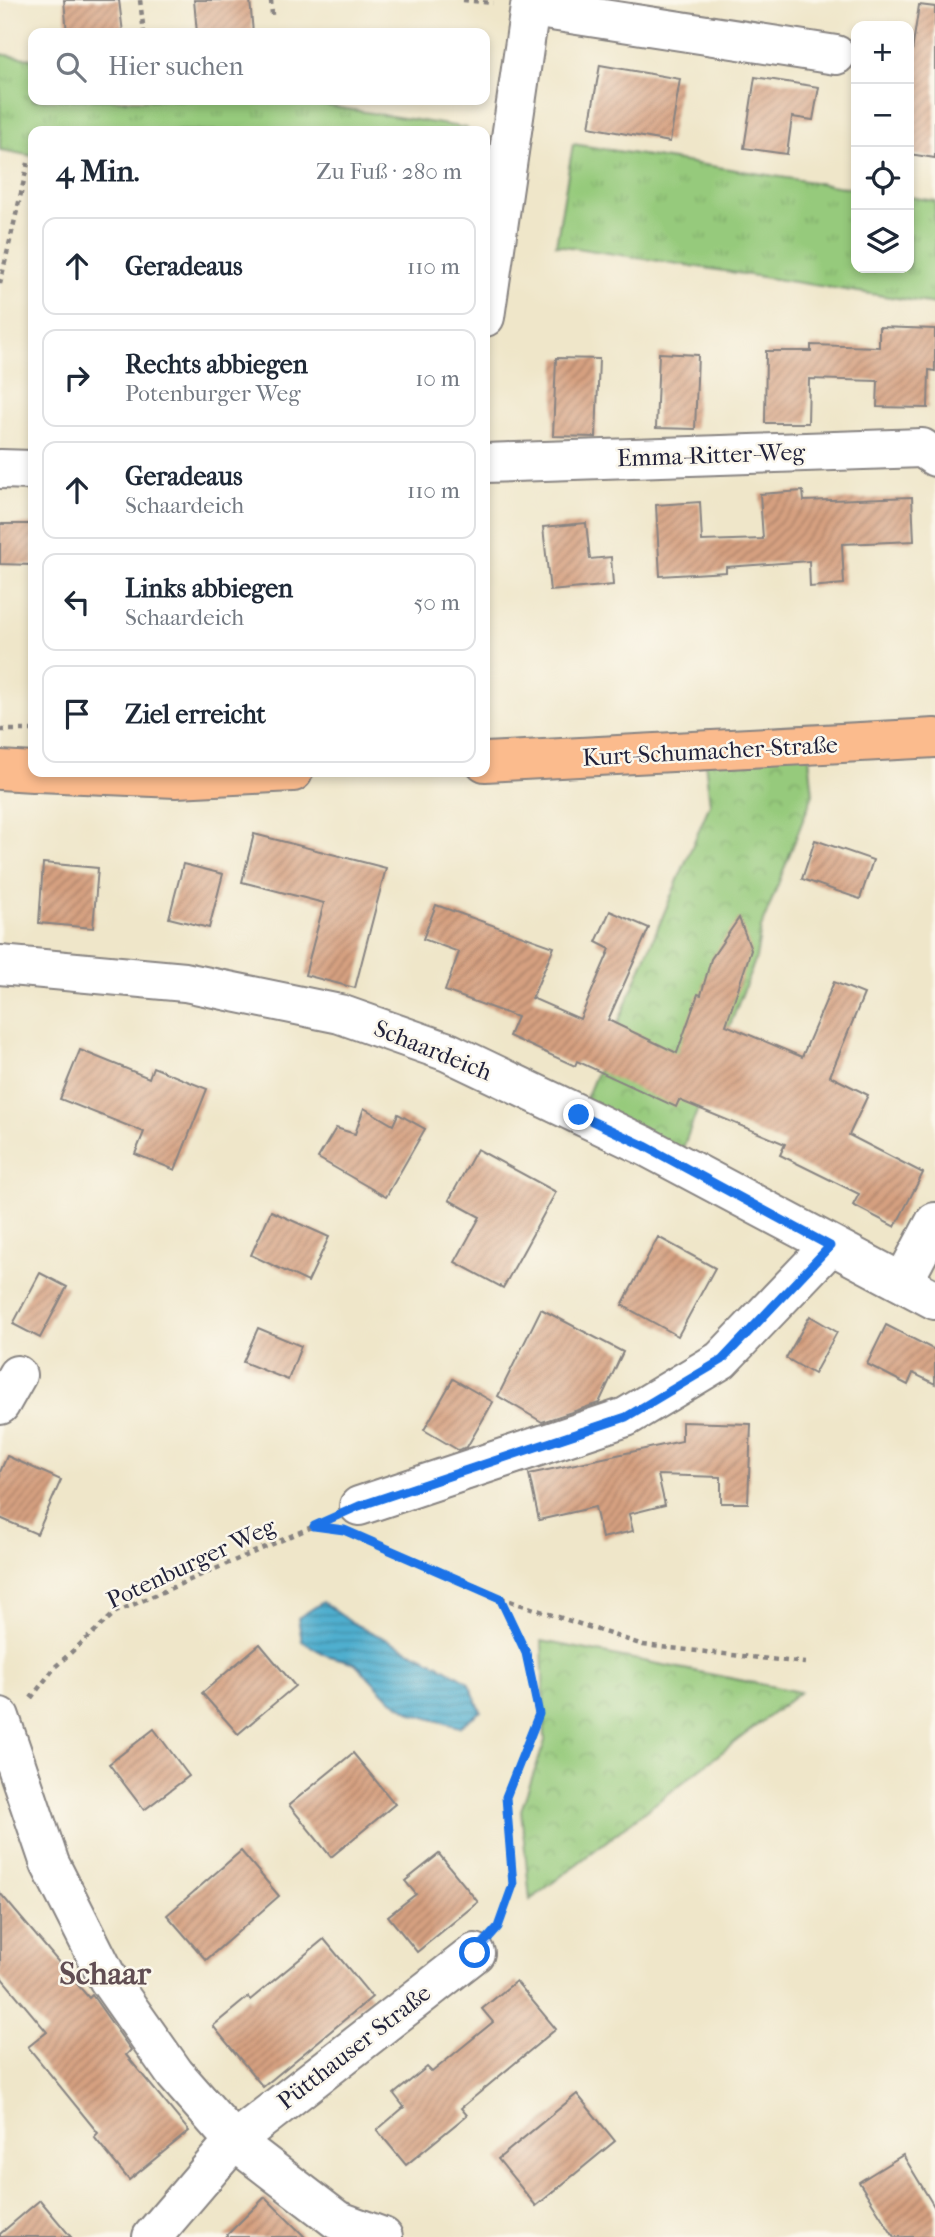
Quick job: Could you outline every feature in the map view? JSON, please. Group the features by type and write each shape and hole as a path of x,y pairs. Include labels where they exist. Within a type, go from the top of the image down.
{"main road":[{"name":"Kurt-Schumacher-Straße","path":"490,762 935,738"},
{"path":"0,770 28,772"},
{"path":"152,777 196,777"}],"street":[{"path":"490,284 532,4 836,55"},
{"name":"Emma-Ritter-Weg","path":"490,463 922,447 935,457"},
{"path":"0,469 28,470"},
{"name":"Schaardeich","path":"0,965 185,982 340,1014 472,1063 645,1146 919,1291 935,1222"},
{"path":"354,1525 626,1417 722,1360 830,1246"},
{"path":"2,1724 50,1864 108,1979 175,2074 234,2141 337,2220 383,2237"},
{"name":"Pütthauser Straße","path":"152,2237 234,2141 475,1953"}],"path":[{"path":"140,0 143,28"},
{"path":"271,0 272,15"},
{"path":"0,284 28,163"},
{"path":"0,730 28,730"},
{"path":"314,1526 354,1525 500,1598 643,1645 805,1663"},
{"name":"Potenburger Weg","path":"2,1724 55,1666 116,1612 314,1526 354,1525"},
{"path":"475,1953 498,1927 513,1885 506,1797 539,1714 526,1653 500,1598"}],"green space":[{"path":"0,54 28,58 28,105 322,105 454,126 28,126 28,155 0,150"},
{"path":"573,144 851,188 851,273 914,273 914,198 935,201 935,304 556,245"},
{"path":"808,746 813,794 761,928 756,958 677,1163 579,1115 710,804 704,753"},
{"path":"542,1641 800,1692 530,1900 521,1810 545,1741"}],"water":[{"path":"323,1602 352,1623 438,1664 468,1682 481,1711 459,1727 414,1714 389,1698 355,1663 326,1655 302,1641 298,1618"}],"building":[{"path":"64,0 119,0 122,28 67,28"},
{"path":"194,0 250,0 253,28 197,28"},
{"path":"919,5 935,7 935,158 914,155 914,38"},
{"path":"600,65 680,79 670,142 589,127"},
{"path":"755,77 819,87 813,120 792,117 787,154 744,148"},
{"path":"879,327 935,329 935,371 929,370 928,408 877,407 878,381 809,379 808,423 765,423 766,351 811,351 811,345 879,347"},
{"path":"659,353 698,355 695,429 656,428"},
{"path":"556,358 599,359 596,437 553,436"},
{"path":"803,491 804,501 912,497 914,541 842,544 844,584 810,587 809,561 726,567 726,572 660,576 656,505 700,502 702,541 763,539 760,494"},
{"path":"586,523 590,559 611,557 613,585 550,591 543,527"},
{"path":"0,524 28,524 28,565 0,564"},
{"path":"254,834 386,868 355,988 305,975 324,903 242,882"},
{"path":"815,840 873,860 860,899 802,879"},
{"path":"43,863 98,868 93,928 39,923"},
{"path":"183,864 223,874 209,928 169,918"},
{"path":"436,905 554,947 532,998 580,1019 610,949 596,942 610,911 649,928 608,1020 677,1053 698,994 701,995 711,959 739,918 751,950 726,1025 802,1057 834,982 864,994 830,1076 868,1095 849,1135 923,1173 895,1227 853,1205 859,1194 780,1155 785,1144 679,1100 676,1107 577,1061 575,1066 509,1036 517,1017 445,991 459,952 423,939"},
{"path":"80,1050 149,1078 153,1067 207,1089 175,1170 135,1154 144,1132 60,1099"},
{"path":"364,1108 393,1125 398,1114 425,1129 386,1197 318,1158 336,1128 355,1134"},
{"path":"477,1149 556,1192 503,1288 455,1262 480,1217 449,1200"},
{"path":"271,1211 329,1237 308,1282 251,1255"},
{"path":"658,1237 715,1268 678,1336 622,1305"},
{"path":"40,1273 67,1287 40,1338 13,1324"},
{"path":"541,1309 623,1352 599,1403 542,1422 498,1396"},
{"path":"810,1316 837,1332 814,1374 786,1358"},
{"path":"886,1325 935,1350 935,1384 913,1373 908,1385 867,1364"},
{"path":"258,1328 301,1346 288,1380 243,1362"},
{"path":"453,1379 493,1402 467,1447 458,1450 424,1430"},
{"path":"682,1422 751,1424 748,1503 721,1503 721,1477 658,1475 665,1505 629,1514 633,1531 602,1538 595,1507 539,1520 529,1474 682,1441"},
{"path":"7,1456 61,1480 37,1534 0,1518 0,1472"},
{"path":"260,1644 295,1686 238,1734 202,1693"},
{"path":"154,1729 189,1776 144,1810 109,1764"},
{"path":"353,1753 395,1804 331,1857 289,1805"},
{"path":"241,1851 279,1896 206,1960 167,1915"},
{"path":"439,1854 478,1902 417,1952 388,1916 416,1894 405,1881"},
{"path":"0,1893 89,1998 92,1995 131,2050 126,2055 189,2131 129,2180 94,2137 98,2133 28,2047 47,2032 0,1976"},
{"path":"324,1939 372,1997 263,2087 213,2026 248,1997 250,2000"},
{"path":"516,1981 556,2029 461,2108 467,2115 406,2165 377,2130 404,2107 394,2094 427,2067 432,2072 493,2022 482,2009"},
{"path":"577,2094 615,2141 536,2206 498,2159"},
{"path":"903,2155 935,2208 935,2237 894,2237 859,2182"},
{"path":"265,2197 305,2237 225,2237"},
{"path":"40,2200 71,2237 0,2237 0,2234"}],"district":[{"name":"Schaar","path":"105,1973"}],"route":[{"path":"475,1953 498,1927 513,1885 506,1797 539,1714 526,1653 500,1598 344,1530 314,1526 359,1506 626,1417 722,1360 830,1246 645,1146 579,1115"}]}
